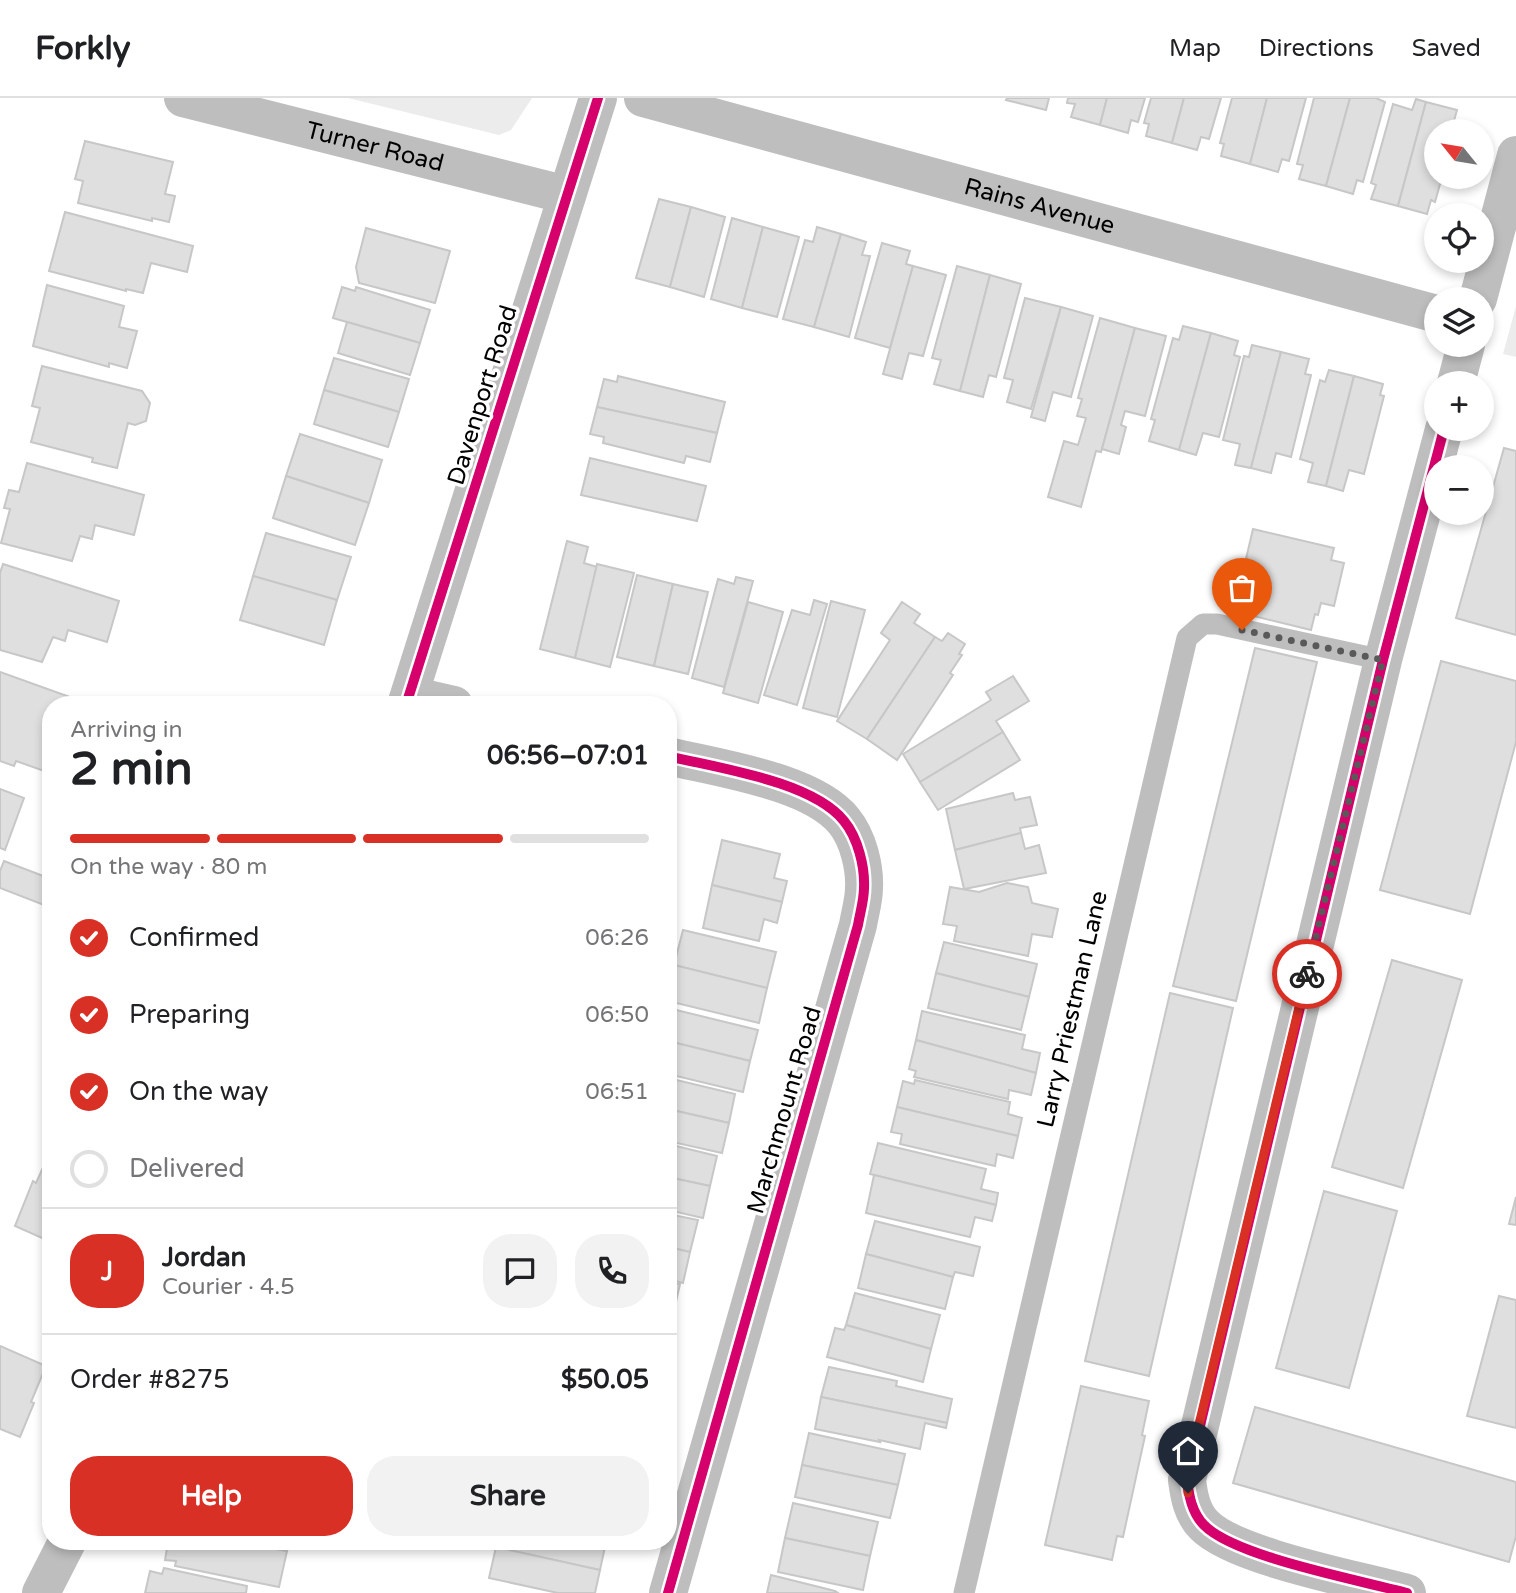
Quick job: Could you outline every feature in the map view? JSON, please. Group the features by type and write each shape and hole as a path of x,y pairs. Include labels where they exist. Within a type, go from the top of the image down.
{"street":[{"name":"Turner Road","path":"183,98 567,195"},
{"name":"Davenport Road","path":"409,696 598,98"},
{"name":"Rains Avenue","path":"643,98 1424,310"},
{"path":"1481,287 1516,155"},
{"path":"1407,1593 1267,1556 1218,1537 1202,1523 1193,1508 1187,1480 1383,660 1441,441"},
{"name":"Marchmount Road","path":"668,1593 858,925 864,887 859,849 844,821 819,801 774,781 677,758"},
{"path":"41,1593 63,1550"}],"lane":[{"name":"Larry Priestman Lane","path":"964,1593 1187,638 1203,624 1217,624 1383,660"}],"shaded area":[{"path":"348,98 532,98 511,130 499,135"},
{"path":"1516,306 1516,357 1503,354"}],"building":[{"path":"1049,98 1046,110 1006,100"},
{"path":"1068,98 1107,98 1100,125 1071,117 1075,104 1067,103"},
{"path":"1107,98 1145,98 1138,122 1131,120 1128,133 1100,125"},
{"path":"1151,98 1184,98 1172,143 1146,136 1149,124 1144,123"},
{"path":"1184,98 1221,98 1209,139 1201,137 1197,150 1172,143"},
{"path":"1232,98 1267,98 1250,164 1221,156 1224,144 1220,143"},
{"path":"1267,98 1306,98 1289,161 1282,159 1278,172 1250,164"},
{"path":"1314,98 1350,98 1326,186 1299,179 1303,165 1297,164"},
{"path":"1350,98 1376,98 1385,102 1363,182 1357,180 1353,194 1326,186"},
{"path":"1416,99 1426,102 1398,206 1371,199 1376,185 1371,183 1393,104 1412,110"},
{"path":"1426,102 1457,110 1455,119 1424,119 1424,189 1439,189 1435,202 1431,200 1430,203 1424,203 1424,213 1398,206"},
{"path":"85,141 173,162 165,194 175,196 169,222 152,218 152,221 78,203 83,181 75,179"},
{"path":"659,199 691,207 670,287 636,278"},
{"path":"691,207 725,217 704,297 670,287"},
{"path":"65,212 193,246 187,272 151,263 143,293 49,271"},
{"path":"732,218 763,227 742,308 711,299"},
{"path":"763,227 799,237 777,317 742,308"},
{"path":"817,227 841,234 814,327 783,319 805,240 813,242"},
{"path":"366,228 450,251 435,303 359,283 356,267"},
{"path":"841,234 866,242 862,255 870,256 849,337 814,327"},
{"path":"882,243 910,251 906,264 913,266 890,348 855,338"},
{"path":"913,266 946,275 923,356 909,353 902,379 883,374"},
{"path":"957,266 990,275 960,391 934,384 941,360 932,358"},
{"path":"990,275 1021,284 996,377 989,375 983,397 960,391"},
{"path":"47,285 124,306 119,327 137,331 127,368 109,363 109,367 33,346"},
{"path":"342,287 355,291 356,287 430,310 420,343 333,318"},
{"path":"1025,298 1061,307 1031,409 1007,402 1013,380 1004,378"},
{"path":"1061,307 1093,316 1071,397 1053,392 1045,421 1031,417"},
{"path":"1100,318 1135,328 1102,449 1101,452 1096,451 1081,507 1048,497 1064,441 1078,445 1086,418 1077,416 1082,399 1078,398"},
{"path":"347,322 420,343 410,375 338,353"},
{"path":"1183,326 1211,333 1179,450 1149,441 1155,420 1151,419 1173,338 1179,340"},
{"path":"1135,328 1166,336 1145,416 1125,411 1121,425 1126,427 1119,454 1102,449"},
{"path":"1211,333 1238,341 1234,355 1240,357 1219,437 1203,433 1196,455 1179,450"},
{"path":"1252,345 1281,352 1251,468 1235,465 1240,444 1223,440 1244,356 1249,357"},
{"path":"1281,352 1309,359 1305,374 1311,375 1291,457 1276,453 1271,473 1251,468"},
{"path":"334,358 409,379 399,412 324,390"},
{"path":"42,366 142,391 150,403 146,421 135,425 128,423 117,468 92,462 93,458 31,442 40,408 32,406"},
{"path":"1329,370 1354,376 1326,486 1308,482 1313,463 1300,459 1320,380 1325,382"},
{"path":"618,376 725,402 717,433 597,407 604,379 617,382"},
{"path":"1354,376 1383,384 1380,395 1384,396 1364,474 1349,470 1343,491 1326,486"},
{"path":"324,390 399,412 388,447 314,424"},
{"path":"597,407 717,433 710,462 686,456 684,463 603,443 604,437 590,434"},
{"path":"300,434 382,460 369,503 286,476"},
{"path":"1504,448 1516,451 1516,635 1456,618 1482,525 1494,525 1494,483"},
{"path":"590,458 706,486 697,521 581,495"},
{"path":"27,463 144,495 134,535 95,525 92,539 80,536 72,561 1,543 10,509 4,508 9,490 19,492"},
{"path":"286,476 369,503 355,545 273,518"},
{"path":"1253,529 1334,548 1331,560 1344,563 1334,606 1321,603 1311,630 1237,612 1241,598 1237,597"},
{"path":"266,533 351,557 337,600 253,576"},
{"path":"567,541 588,547 584,563 597,567 575,658 540,649"},
{"path":"3,564 119,601 107,642 68,630 65,641 53,637 42,662 0,650 0,573"},
{"path":"597,564 634,573 610,667 575,658"},
{"path":"637,575 673,584 654,666 617,657"},
{"path":"253,576 337,600 324,645 240,620"},
{"path":"736,577 753,581 724,687 692,678 718,579 734,584"},
{"path":"673,584 708,592 688,674 654,666"},
{"path":"814,600 827,604 797,705 764,695 792,610 810,615"},
{"path":"831,601 865,610 837,717 803,708"},
{"path":"748,602 783,612 758,703 723,693"},
{"path":"902,602 920,614 914,623 935,637 867,739 837,721 890,640 881,633"},
{"path":"948,633 965,644 959,654 962,655 950,673 953,675 897,760 867,739 935,637 942,641"},
{"path":"1255,648 1317,662 1236,1001 1173,986"},
{"path":"1441,661 1516,681 1516,742 1470,914 1380,890"},
{"path":"0,672 67,696 42,696 42,770 16,761 14,766 0,761"},
{"path":"1013,676 1029,701 996,721 1003,732 920,782 903,754 991,700 986,692"},
{"path":"1003,732 1020,760 938,810 920,782"},
{"path":"0,789 24,798 5,850 0,848"},
{"path":"1013,793 1015,800 1030,797 1037,825 1020,828 1021,833 955,850 946,809"},
{"path":"1021,833 1025,849 1039,845 1046,873 964,889 955,850"},
{"path":"722,840 780,854 774,878 787,881 782,902 712,885"},
{"path":"4,861 42,876 42,904 0,888 0,871"},
{"path":"1007,883 1028,887 1032,903 1058,909 1052,937 1032,934 1028,956 954,941 957,926 943,924 950,887 979,892"},
{"path":"712,885 782,902 777,923 764,919 759,941 703,928"},
{"path":"683,930 776,952 767,988 677,966"},
{"path":"944,942 1037,964 1029,997 936,973"},
{"path":"1392,960 1462,980 1403,1188 1332,1167"},
{"path":"677,966 767,988 759,1023 677,1003"},
{"path":"936,973 1029,997 1021,1030 928,1008"},
{"path":"1170,993 1233,1008 1149,1376 1085,1361"},
{"path":"677,1010 758,1030 750,1061 677,1043"},
{"path":"922,1011 1025,1035 1022,1049 1040,1053 1036,1073 916,1040"},
{"path":"916,1040 1036,1073 1031,1095 1009,1090 1008,1099 914,1077 916,1071 909,1069"},
{"path":"677,1043 750,1061 743,1092 677,1076"},
{"path":"677,1080 735,1094 729,1123 677,1111"},
{"path":"915,1080 1010,1102 1008,1114 1022,1118 1018,1136 897,1107 903,1081 914,1084"},
{"path":"897,1107 1018,1136 1013,1158 997,1154 995,1166 900,1144 902,1134 891,1132"},
{"path":"677,1111 729,1123 722,1153 677,1143"},
{"path":"878,1143 986,1169 981,1189 998,1193 996,1205 870,1174"},
{"path":"677,1146 717,1156 710,1186 677,1179"},
{"path":"42,1170 42,1238 15,1226 33,1181 36,1183"},
{"path":"874,1175 996,1205 992,1221 975,1217 970,1237 866,1213"},
{"path":"677,1179 710,1186 703,1218 677,1212"},
{"path":"1324,1191 1397,1211 1349,1388 1276,1368"},
{"path":"1516,1197 1516,1225 1509,1224"},
{"path":"677,1216 698,1220 690,1252 677,1249"},
{"path":"875,1221 980,1247 973,1276 955,1272 953,1277 866,1254"},
{"path":"677,1249 690,1252 683,1283 677,1281"},
{"path":"866,1254 953,1277 945,1309 858,1288"},
{"path":"855,1293 940,1315 931,1349 846,1325"},
{"path":"1499,1296 1516,1300 1516,1428 1467,1416"},
{"path":"846,1325 931,1349 923,1382 827,1357 835,1328 844,1330"},
{"path":"0,1346 42,1364 42,1376 20,1437 0,1429"},
{"path":"829,1367 897,1381 896,1386 952,1399 947,1423 821,1397"},
{"path":"1081,1386 1149,1401 1142,1435 1145,1436 1123,1537 1117,1536 1112,1560 1045,1545"},
{"path":"821,1397 947,1423 946,1428 925,1423 920,1449 815,1429"},
{"path":"1255,1407 1516,1482 1516,1536 1509,1562 1233,1483"},
{"path":"809,1433 905,1454 898,1485 802,1465"},
{"path":"802,1465 898,1485 890,1518 795,1497"},
{"path":"793,1503 878,1522 870,1556 785,1538"},
{"path":"785,1538 870,1556 863,1590 778,1572"},
{"path":"167,1550 287,1551 279,1587 175,1566 176,1561 165,1560"},
{"path":"495,1550 510,1550 600,1570 595,1593 558,1593 489,1578"},
{"path":"510,1550 604,1550 600,1570"},
{"path":"164,1568 247,1586 246,1593 145,1593 150,1571 162,1574"},
{"path":"771,1575 835,1591 838,1593 767,1593"}],"cycle path":[{"path":"409,696 598,98"},
{"path":"1407,1593 1269,1557 1220,1537 1204,1525 1194,1510 1187,1480 1383,660 1441,441"},
{"path":"668,1593 858,925 864,880 860,853 853,836 844,821 829,807 787,786 737,771 677,758"}],"way so far":[{"path":"1242,630 1383,660 1307,974"}],"route":[{"path":"1188,1493 1190,1462 1307,974"}]}
